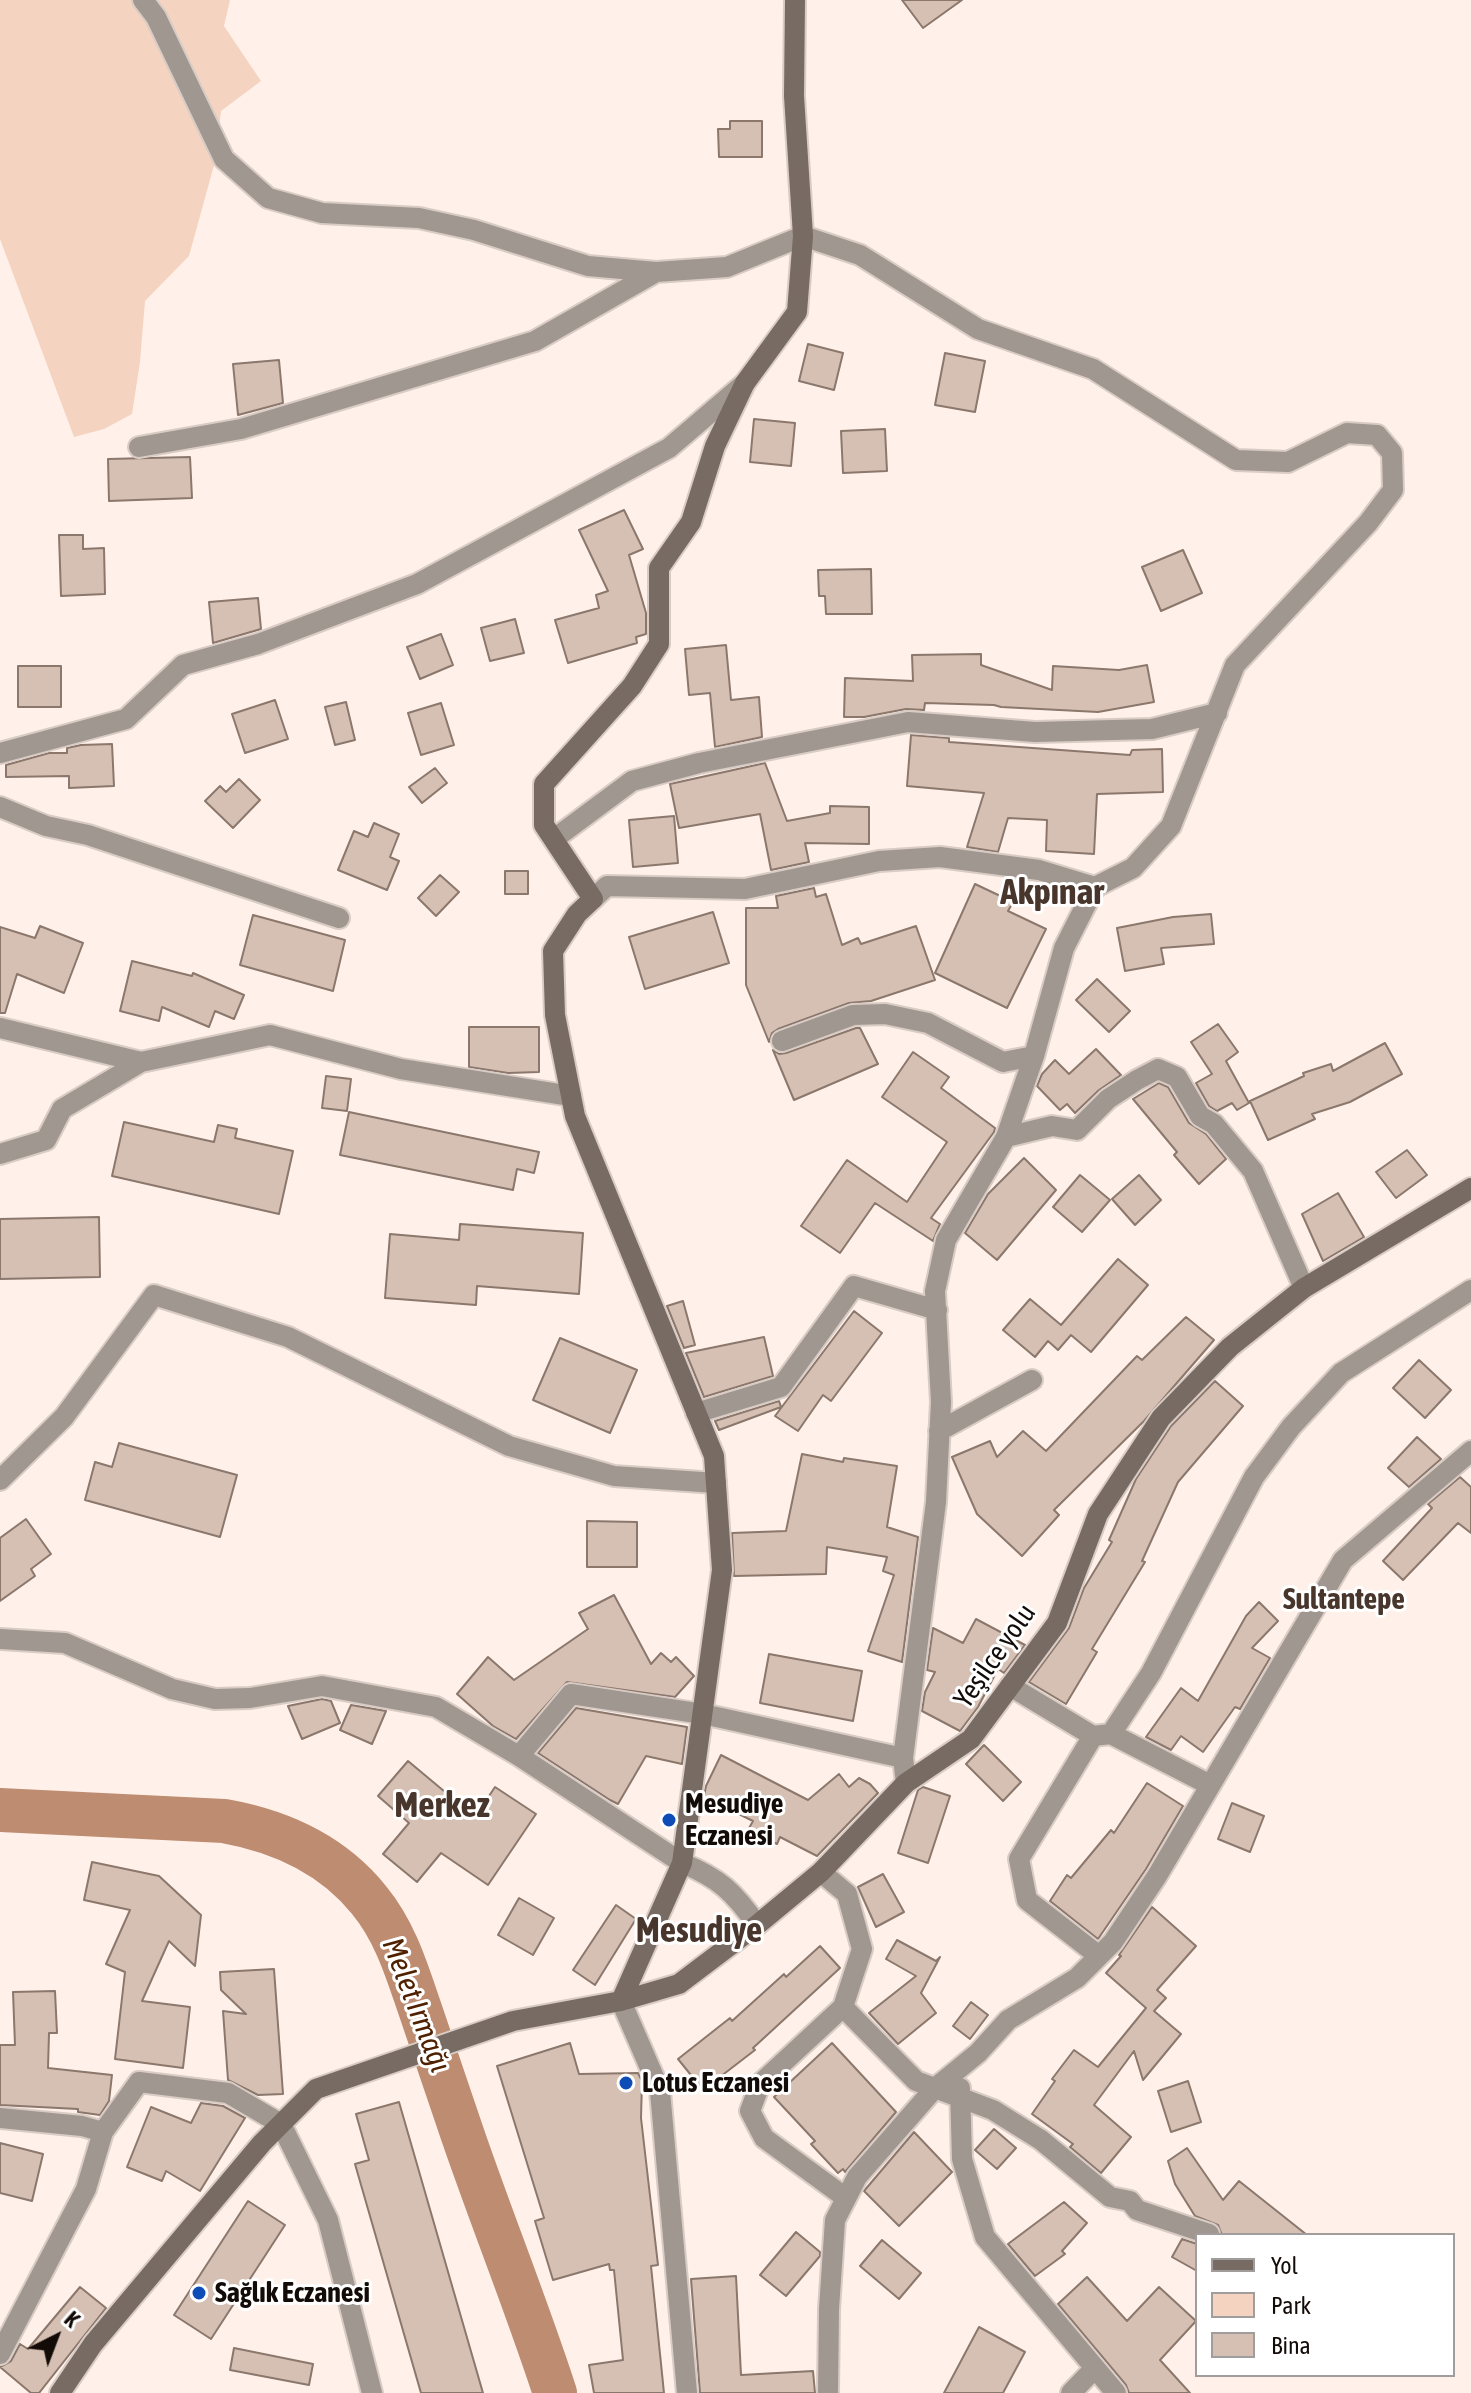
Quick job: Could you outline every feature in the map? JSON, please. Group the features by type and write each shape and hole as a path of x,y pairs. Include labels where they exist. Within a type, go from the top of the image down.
{"street":[{"path":"143,0 156,17 224,159 268,198 322,213 419,218 474,230 588,266 656,272 727,267 803,236 860,255 978,329 1093,369 1236,460 1288,462 1347,433 1377,435 1392,453 1393,490 1368,523 1235,665 1171,826 1133,868 1095,887 1064,948 1034,1056 1006,1137 946,1240 935,1291 941,1402 936,1502 903,1758 906,1783"},
{"path":"593,899 544,825 544,784 632,686 659,644 659,568 691,522 715,446 745,383 797,312 803,236 794,96 795,0"},
{"path":"139,447 241,429 535,341 656,272"},
{"path":"0,753 126,719 183,665 258,644 417,584 669,448 745,383"},
{"path":"554,839 632,781 699,763 908,722 1035,732 1152,729 1217,713"},
{"path":"0,807 46,826 88,835 339,918"},
{"path":"687,2393 660,2091 621,2001 682,1863 722,1570 714,1456 575,1116 555,1015 553,951 577,914 607,886 745,889 879,861 940,857 1039,870 1095,887"},
{"path":"782,1041 853,1015 885,1014 928,1023 1003,1062 1034,1056"},
{"path":"0,1028 141,1062"},
{"path":"0,1154 46,1140 62,1109 141,1062 270,1035 401,1069 571,1096"},
{"path":"1006,1137 1052,1126 1077,1130 1108,1099 1137,1080 1158,1069 1168,1071 1177,1077 1200,1116 1214,1124 1253,1171 1304,1288"},
{"name":"Yeşilce yolu","path":"60,2393 93,2344 262,2143 316,2089 513,2021 621,2001 679,1984 821,1872 906,1783 971,1739 1057,1623 1098,1514 1161,1418 1230,1347 1304,1288 1471,1188"},
{"path":"696,1413 781,1387 854,1286 937,1310"},
{"path":"1099,1956 1027,1900 1019,1859 1102,1735 1151,1673 1254,1477 1291,1427 1341,1373 1471,1290"},
{"path":"0,1480 64,1417 154,1295 288,1337 509,1446 614,1476 716,1483"},
{"path":"939,1431 1032,1380"},
{"path":"828,2393 835,2220 857,2177 934,2089 978,2053 1008,2020 1077,1978 1113,1942 1157,1876 1343,1560 1471,1451"},
{"path":"0,1639 65,1643 172,1689 215,1699 250,1698 322,1686 436,1707 519,1756 682,1863 709,1874 735,1894 757,1925"},
{"path":"1010,1686 1065,1718 1210,1785"},
{"path":"519,1756 571,1694 703,1714 903,1758"},
{"path":"821,1872 847,1894 862,1949 843,2007 760,2084 750,2111 764,2138 846,2198"},
{"path":"843,2007 916,2081 993,2110 1041,2140 1110,2197 1130,2201 1137,2210 1206,2233"},
{"path":"959,2068 962,2159 985,2237 1116,2393"},
{"path":"0,2354 86,2189 103,2132 139,2082 228,2093 281,2124 328,2220 372,2393"},
{"path":"0,2118 82,2126 103,2132"},
{"path":"1071,2393 1095,2368"}],"green space":[{"path":"0,0 230,0 224,26 261,81 221,111 216,158 189,256 145,301 132,414 104,429 74,437 0,239"}],"building":[{"path":"902,0 962,0 923,28"},
{"path":"730,121 762,121 762,157 719,157 718,129 730,129"},
{"path":"808,344 843,353 834,390 799,381"},
{"path":"945,353 985,361 975,412 935,405"},
{"path":"279,360 283,403 238,415 233,364"},
{"path":"754,419 795,423 791,466 750,462"},
{"path":"885,429 887,471 843,473 841,431"},
{"path":"190,457 192,498 109,501 108,459"},
{"path":"624,510 643,549 629,555 646,613 646,634 636,637 637,643 568,663 555,620 599,608 596,595 608,591 579,530"},
{"path":"59,535 83,535 83,549 104,548 105,594 61,596"},
{"path":"1183,550 1202,593 1161,611 1142,567"},
{"path":"871,569 872,614 826,614 825,596 819,596 818,570"},
{"path":"258,598 261,629 213,643 209,602"},
{"path":"515,619 524,653 490,661 481,628"},
{"path":"441,634 453,665 420,679 407,647"},
{"path":"726,645 731,700 759,697 762,737 715,747 710,693 689,695 685,649"},
{"path":"981,654 981,665 1052,690 1053,666 1119,670 1147,665 1154,702 1098,712 925,703 924,710 906,709 864,717 844,717 845,678 913,681 912,655"},
{"path":"18,666 61,666 61,707 18,707"},
{"path":"275,700 288,739 245,753 232,714"},
{"path":"346,702 355,740 335,745 325,707"},
{"path":"441,703 454,745 421,755 408,713"},
{"path":"911,735 949,738 949,742 1130,755 1132,750 1162,749 1163,792 1097,794 1094,854 1046,851 1047,820 1008,818 998,852 967,847 984,793 907,786"},
{"path":"112,744 114,786 69,788 69,776 6,777 6,765 49,753 67,753 67,748 81,745"},
{"path":"765,763 787,821 830,813 830,806 869,807 869,844 805,843 809,862 771,870 760,814 679,828 670,784"},
{"path":"435,768 447,783 422,803 409,787"},
{"path":"239,779 260,800 233,828 205,801 220,786 226,792"},
{"path":"674,816 678,863 633,867 629,820"},
{"path":"374,823 399,834 390,857 399,861 387,890 338,870 354,831 368,837"},
{"path":"505,871 528,871 528,894 505,894"},
{"path":"440,875 459,892 436,916 418,898"},
{"path":"975,884 1013,902 1008,911 1046,929 1007,1008 935,973"},
{"path":"814,888 816,897 826,894 842,945 858,938 861,944 916,926 935,980 871,1001 849,1003 778,1029 772,1033 769,1042 746,985 746,908 778,908 776,896"},
{"path":"713,912 729,963 645,989 629,937"},
{"path":"1211,914 1214,944 1161,948 1164,964 1125,971 1117,928 1173,917"},
{"path":"253,915 345,940 333,991 240,965"},
{"path":"40,926 83,943 64,993 17,974 5,1013 0,1013 0,927 35,938"},
{"path":"132,961 192,976 193,973 244,995 234,1019 215,1011 209,1027 162,1007 159,1021 120,1011"},
{"path":"1097,979 1130,1011 1109,1032 1076,1000"},
{"path":"1218,1024 1238,1052 1226,1061 1249,1103 1237,1110 1232,1103 1217,1111 1209,1106 1196,1083 1212,1074 1191,1042"},
{"path":"469,1027 539,1027 539,1072 508,1073 469,1067"},
{"path":"860,1028 878,1064 794,1100 773,1050 779,1054 786,1053"},
{"path":"1385,1043 1402,1074 1350,1102 1312,1114 1315,1119 1268,1140 1250,1101 1304,1076 1303,1073 1331,1064 1333,1071"},
{"path":"1096,1049 1121,1075 1099,1090 1075,1113 1067,1104 1060,1110 1037,1086 1042,1074 1055,1060 1069,1074"},
{"path":"913,1052 949,1077 941,1088 995,1128 994,1132 931,1218 940,1224 933,1241 875,1203 840,1253 801,1226 847,1160 907,1202 947,1142 882,1097"},
{"path":"326,1076 351,1079 347,1111 322,1108"},
{"path":"1159,1083 1168,1087 1189,1123 1206,1134 1226,1159 1199,1184 1133,1099"},
{"path":"349,1112 539,1152 534,1173 517,1169 513,1190 340,1155"},
{"path":"124,1122 214,1142 218,1125 237,1129 235,1138 293,1151 279,1214 112,1176"},
{"path":"1407,1150 1427,1175 1396,1198 1376,1172"},
{"path":"1024,1158 1056,1190 997,1260 965,1233 988,1194"},
{"path":"1080,1175 1110,1200 1082,1232 1053,1207"},
{"path":"1139,1175 1161,1200 1135,1225 1112,1199"},
{"path":"1338,1193 1364,1237 1323,1261 1302,1214"},
{"path":"99,1217 100,1277 0,1279 0,1219"},
{"path":"460,1224 583,1233 579,1294 477,1286 476,1305 385,1298 390,1234 459,1240"},
{"path":"1118,1259 1148,1285 1091,1352 1071,1335 1058,1350 1048,1341 1035,1357 1003,1330 1030,1299 1061,1325"},
{"path":"683,1301 695,1345 684,1348 667,1306"},
{"path":"854,1311 882,1333 831,1401 823,1395 798,1431 775,1416"},
{"path":"1186,1317 1214,1340 1144,1421 1054,1510 1059,1515 1022,1556 977,1514 952,1457 990,1441 997,1457 1023,1431 1046,1451 1137,1356 1142,1360"},
{"path":"764,1337 773,1376 704,1397 686,1353"},
{"path":"560,1338 637,1370 610,1433 533,1400"},
{"path":"1419,1360 1451,1390 1425,1418 1393,1388"},
{"path":"1215,1381 1243,1406 1178,1482 1142,1561 1145,1562 1092,1649 1097,1652 1066,1704 1029,1682 1069,1628 1084,1588 1112,1542 1109,1540 1136,1479 1171,1426"},
{"path":"779,1401 781,1407 719,1430 715,1421"},
{"path":"1417,1437 1441,1459 1409,1487 1388,1468"},
{"path":"119,1443 237,1475 220,1537 85,1500 95,1462 112,1467"},
{"path":"802,1454 843,1462 844,1458 897,1466 887,1527 918,1537 902,1662 868,1651 894,1575 883,1571 887,1557 827,1547 826,1574 734,1576 732,1533 786,1531"},
{"path":"1460,1477 1471,1487 1471,1533 1458,1523 1403,1580 1383,1561 1432,1508 1428,1504"},
{"path":"26,1519 51,1554 31,1569 35,1576 0,1601 0,1538"},
{"path":"587,1521 637,1522 637,1567 587,1567"},
{"path":"614,1595 651,1664 661,1653 671,1662 676,1657 694,1676 675,1697 567,1682 516,1739 493,1726 457,1694 488,1657 514,1680 588,1629 579,1613"},
{"path":"1259,1602 1278,1621 1252,1648 1270,1658 1240,1709 1235,1707 1203,1752 1181,1736 1171,1750 1146,1737 1181,1688 1198,1701 1246,1616"},
{"path":"976,1619 1025,1645 1004,1673 998,1669 978,1707 960,1731 922,1711 925,1692 935,1672 927,1670 933,1628 963,1643"},
{"path":"769,1654 862,1671 853,1721 760,1703"},
{"path":"322,1699 331,1701 340,1723 302,1739 288,1706"},
{"path":"351,1705 386,1711 372,1744 340,1730"},
{"path":"576,1708 687,1727 682,1764 646,1756 618,1804 610,1800 538,1753"},
{"path":"984,1745 1021,1782 1003,1801 966,1764"},
{"path":"721,1755 808,1800 839,1774 849,1787 859,1778 878,1793 817,1856 780,1837 777,1844 748,1830 753,1821 704,1797"},
{"path":"408,1761 475,1817 495,1787 536,1814 488,1885 441,1853 417,1882 383,1854 409,1823 378,1796"},
{"path":"1147,1783 1183,1806 1146,1869 1098,1939 1050,1901 1067,1875 1071,1878 1111,1830 1114,1833"},
{"path":"923,1787 950,1796 928,1863 898,1853 918,1790"},
{"path":"1232,1803 1264,1816 1250,1852 1218,1839"},
{"path":"92,1862 159,1876 201,1915 195,1966 169,1941 142,2001 190,2007 183,2068 115,2059 125,1972 106,1964 130,1910 84,1900"},
{"path":"883,1874 904,1912 876,1927 858,1887"},
{"path":"519,1898 554,1918 533,1955 498,1935"},
{"path":"616,1905 636,1919 595,1985 573,1970"},
{"path":"1152,1907 1196,1946 1157,1990 1166,1998 1154,2011 1181,2034 1143,2080 1134,2051 1094,2105 1131,2137 1101,2173 1070,2147 1073,2144 1032,2114 1055,2081 1052,2079 1074,2050 1098,2067 1146,2008 1106,1973 1121,1956"},
{"path":"897,1940 936,1961 940,1957 921,1993 936,2013 898,2044 869,2013 916,1976 886,1959"},
{"path":"820,1946 840,1968 753,2048 755,2050 703,2090 678,2059 730,2018 732,2021"},
{"path":"274,1969 283,2094 258,2095 228,2080 223,2011 246,2014 221,1990 220,1972"},
{"path":"55,1991 57,2033 49,2033 48,2068 112,2075 109,2101 100,2115 78,2112 78,2109 0,2105 0,2045 15,2045 13,1992"},
{"path":"971,2002 988,2015 970,2039 953,2026"},
{"path":"570,2043 579,2074 638,2073 642,2081 641,2118 658,2265 651,2266 664,2393 594,2393 589,2365 623,2360 614,2270 610,2270 609,2264 553,2280 535,2221 544,2218 497,2066"},
{"path":"832,2043 896,2112 845,2172 843,2169 838,2173 811,2144 815,2141 774,2097"},
{"path":"1188,2081 1201,2122 1171,2132 1158,2091"},
{"path":"399,2102 483,2393 421,2393 355,2164 369,2160 356,2114"},
{"path":"201,2103 223,2106 245,2118 200,2191 166,2171 162,2181 127,2167 151,2107 191,2123"},
{"path":"994,2129 1016,2148 997,2169 975,2150"},
{"path":"914,2132 952,2172 899,2226 864,2191"},
{"path":"0,2143 43,2154 32,2201 0,2193"},
{"path":"1187,2148 1223,2200 1239,2181 1304,2233 1221,2233 1218,2225 1195,2216 1175,2184 1168,2161"},
{"path":"248,2201 285,2225 211,2339 174,2315"},
{"path":"1064,2202 1087,2223 1062,2251 1065,2254 1035,2276 1008,2244"},
{"path":"796,2232 820,2252 820,2256 786,2296 760,2275"},
{"path":"1182,2239 1195,2243 1195,2270 1172,2257"},
{"path":"882,2240 921,2273 899,2299 860,2266"},
{"path":"736,2276 741,2375 813,2371 815,2393 700,2393 691,2279"},
{"path":"1087,2277 1127,2321 1159,2287 1195,2320 1160,2360 1190,2393 1129,2393 1126,2385 1058,2304"},
{"path":"80,2287 106,2308 39,2393 31,2393 0,2367 11,2361 20,2344 28,2349"},
{"path":"979,2327 1025,2352 1003,2393 944,2393"},
{"path":"234,2348 313,2364 309,2385 230,2370"}],"waterway":[{"name":"Melet Irmağı","path":"0,1810 224,1821 245,1825 304,1847 322,1857 354,1884 379,1913 401,1955 555,2393"}],"place":[{"name":"Mesudiye Eczanesi","path":"669,1820"},
{"name":"Lotus Eczanesi","path":"626,2083"},
{"name":"Sağlık Eczanesi","path":"199,2293"}],"district":[{"name":"Akpınar","path":"1052,893"},
{"name":"Sultantepe","path":"1344,1600"},
{"name":"Merkez","path":"442,1806"},
{"name":"Mesudiye","path":"699,1931"}]}
